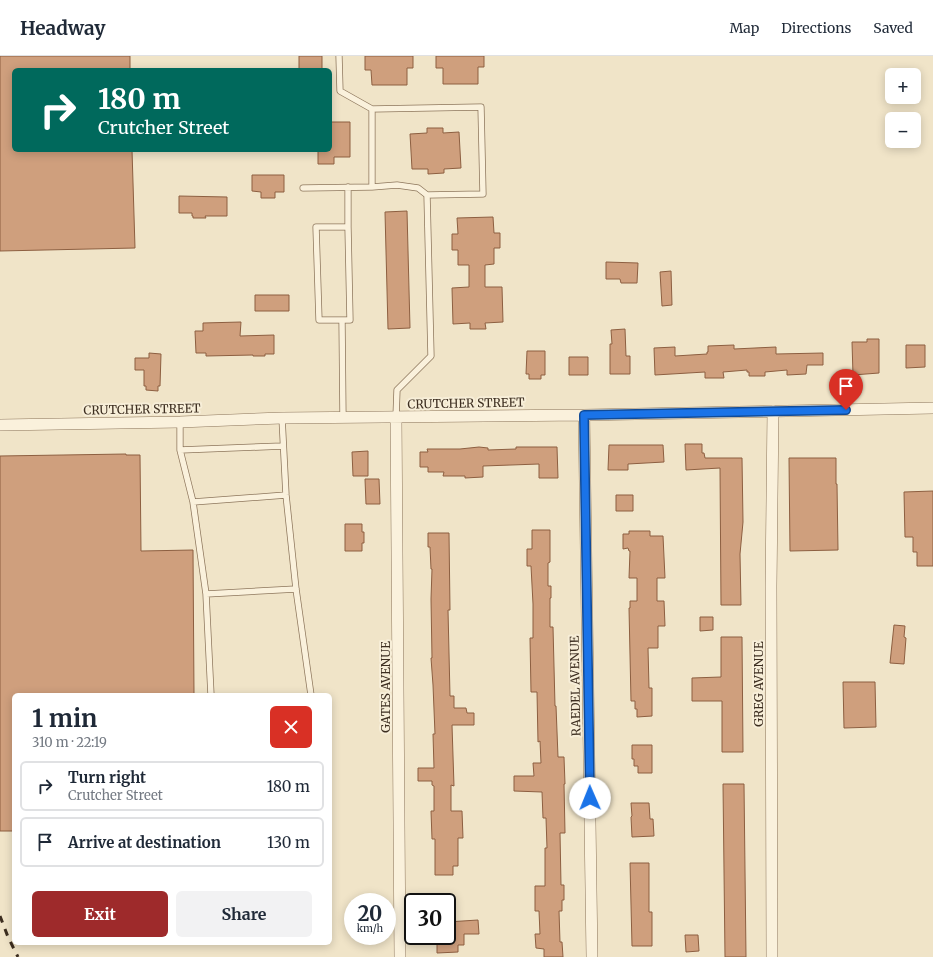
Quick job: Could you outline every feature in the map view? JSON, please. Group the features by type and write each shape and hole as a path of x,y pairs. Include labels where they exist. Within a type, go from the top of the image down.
{"street":[{"name":"CRUTCHER STREET","path":"0,425 180,422 282,418 584,415 933,408"},
{"name":"GREG AVENUE","path":"772,957 771,586 773,411"},
{"name":"RAEDEL AVENUE","path":"584,415 592,957"},
{"name":"GATES AVENUE","path":"396,417 400,957"}],"lane":[{"path":"304,188 397,185 418,188 427,195 483,194 481,107 372,108 340,91 338,56"},
{"path":"372,108 372,187"},
{"path":"348,187 350,320 319,320 316,227 348,227"},
{"path":"396,417 397,390 431,356 427,195"},
{"path":"342,320 343,418"},
{"path":"282,418 286,495 296,589 311,693"},
{"path":"180,422 180,450 193,502 206,594 211,693"},
{"path":"180,450 284,446"},
{"path":"193,502 286,495"},
{"path":"206,594 296,589"}],"building":[{"path":"0,56 130,56 130,68 12,68 12,152 132,152 135,248 0,251"},
{"path":"299,56 322,56 322,68 299,68"},
{"path":"365,56 413,56 413,68 407,68 407,85 372,85 371,70 365,70"},
{"path":"436,56 484,56 484,67 478,67 478,84 443,84 443,68 436,68"},
{"path":"332,122 350,122 350,157 334,157 334,164 318,164 318,152 332,152"},
{"path":"427,128 443,128 443,133 459,132 461,168 444,169 444,173 428,174 428,169 412,169 410,134 427,133"},
{"path":"252,175 284,175 284,192 275,192 275,198 261,198 261,192 252,191"},
{"path":"179,196 227,197 227,216 205,216 206,218 193,218 192,213 179,213"},
{"path":"407,211 410,328 388,329 385,212"},
{"path":"493,217 494,233 500,233 500,248 494,248 494,264 485,265 485,287 502,287 503,322 485,323 486,329 470,329 470,323 453,324 452,288 469,287 469,265 458,265 458,250 452,250 452,234 458,234 457,218"},
{"path":"606,262 638,263 637,283 621,283 620,279 606,279"},
{"path":"671,271 672,305 662,306 660,272"},
{"path":"255,295 289,295 289,311 255,311"},
{"path":"241,322 240,336 274,335 274,354 265,354 265,356 206,356 206,353 196,353 195,331 203,331 203,323"},
{"path":"625,329 626,356 630,356 630,374 610,374 610,344 612,344 611,330"},
{"path":"867,339 879,339 879,373 853,375 852,342 867,342"},
{"path":"734,345 734,349 776,347 776,354 823,353 823,365 807,365 806,374 787,375 787,370 765,372 765,376 749,376 749,372 747,372 747,370 723,372 724,378 705,378 705,372 655,375 654,348 675,347 675,356 707,354 708,346"},
{"path":"906,345 925,345 925,367 906,368"},
{"path":"527,351 545,351 545,375 541,375 541,379 529,379 529,374 526,374"},
{"path":"149,353 161,354 160,386 158,386 158,391 146,390 146,386 144,386 144,370 135,370 135,358 149,358"},
{"path":"569,357 588,357 588,375 569,375"},
{"path":"685,444 702,444 702,453 704,453 705,458 742,458 743,522 740,554 741,605 721,605 720,468 686,470"},
{"path":"609,445 663,445 664,462 628,464 628,470 608,470"},
{"path":"479,447 488,448 488,450 516,449 516,447 557,447 558,478 539,478 539,464 483,466 483,477 465,478 465,476 443,476 444,472 428,472 428,467 420,467 420,452 428,452 427,449 460,449"},
{"path":"368,451 368,476 353,476 352,452"},
{"path":"140,455 141,551 193,550 194,693 12,693 12,831 0,831 0,456"},
{"path":"789,458 836,458 838,550 790,551"},
{"path":"365,479 379,479 380,504 366,504"},
{"path":"933,491 933,566 917,566 917,552 913,552 913,537 905,537 904,492"},
{"path":"616,495 633,495 633,511 616,511"},
{"path":"345,524 362,524 364,543 362,543 362,551 345,551"},
{"path":"532,530 550,530 548,586 551,586 550,627 553,627 558,757 564,757 565,784 565,833 560,833 561,885 564,885 564,900 562,900 562,911 559,911 560,942 562,942 563,957 544,957 544,949 536,948 535,934 540,934 539,911 535,911 535,886 545,886 545,848 547,848 546,818 543,818 542,792 514,791 514,776 534,776 533,763 541,763 540,741 538,742 537,692 531,692 530,638 533,638 533,604 531,566 527,566 527,549 532,549"},
{"path":"629,531 650,531 650,536 663,536 665,578 657,578 657,601 664,601 665,626 658,626 658,648 648,648 649,688 652,688 652,716 637,717 635,701 631,701 629,608 630,601 637,601 637,578 629,578 630,551 628,548 623,549 623,534 629,534"},
{"path":"428,533 449,533 450,610 448,610 450,696 454,696 454,708 466,708 467,713 474,713 474,725 452,725 454,786 451,785 451,811 462,811 463,838 458,838 458,866 453,866 453,875 435,875 435,839 432,839 431,811 434,811 434,786 432,785 432,781 418,781 418,768 434,768 433,734 435,734 431,658 432,569 430,547 428,547"},
{"path":"700,617 713,617 713,630 700,631"},
{"path":"894,625 905,626 904,637 906,638 904,664 890,663"},
{"path":"721,637 742,637 743,752 722,752 722,701 692,701 692,678 721,677"},
{"path":"843,682 875,682 876,727 844,728"},
{"path":"632,745 652,745 652,773 638,773 638,766 634,766 634,759 632,759"},
{"path":"723,784 744,784 746,957 725,957"},
{"path":"631,803 649,803 650,819 653,819 654,836 632,837"},
{"path":"630,863 649,863 649,912 652,912 652,946 632,946"},
{"path":"478,920 479,934 464,934 464,945 458,945 458,952 437,953 437,945 456,945 456,921"},
{"path":"685,935 698,935 699,951 686,952"}],"railway":[{"path":"0,916 18,957"}],"route":[{"path":"590,798 584,415 846,410"}]}
